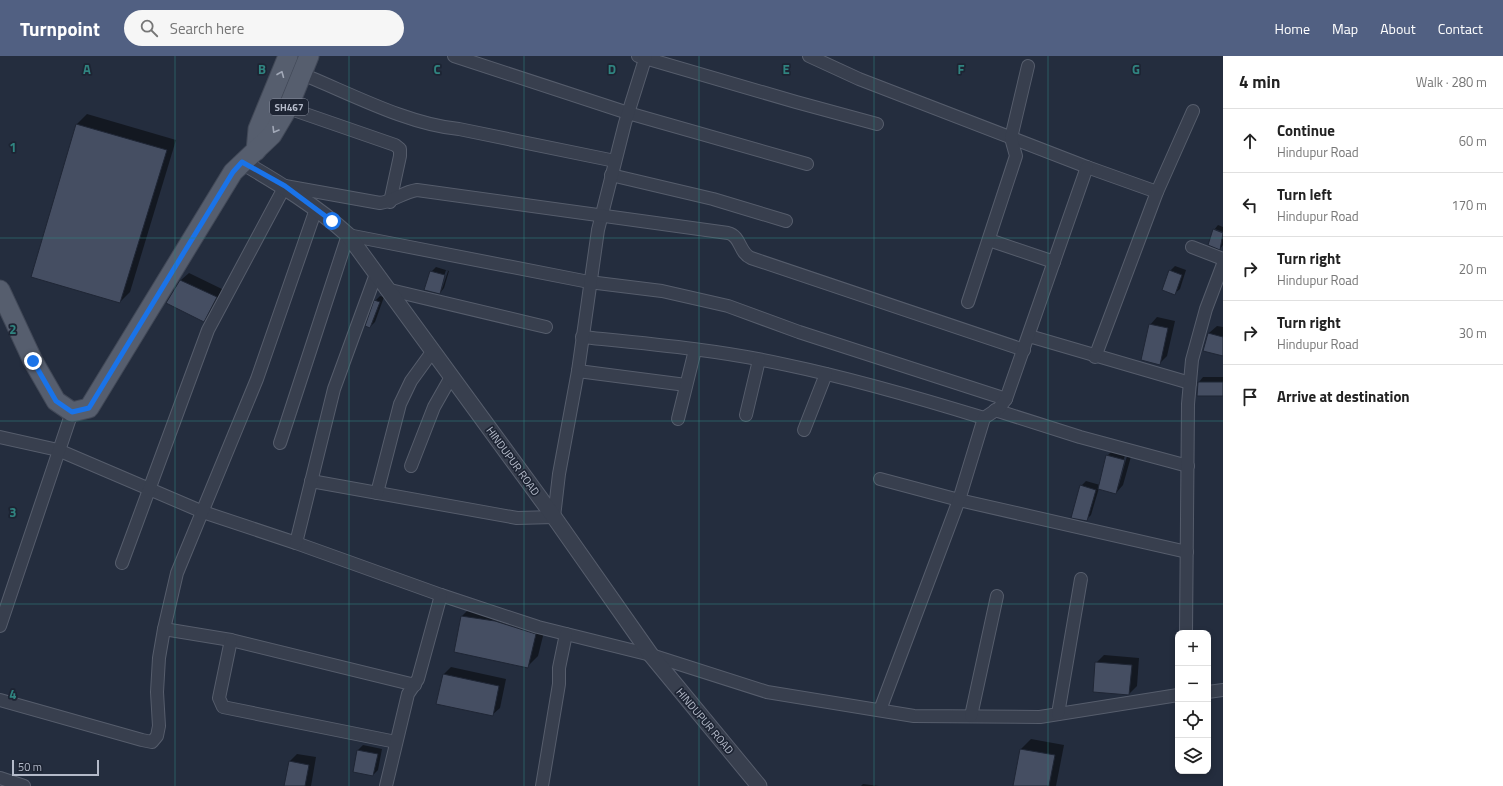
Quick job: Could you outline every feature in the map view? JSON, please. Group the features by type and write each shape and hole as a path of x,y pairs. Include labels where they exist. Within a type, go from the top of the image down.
{"main road":[{"name":"SH467","path":"249,157 258,129 288,56"},
{"name":"SH467","path":"72,412 89,408 233,172 272,135 288,108 309,56"},
{"path":"0,290 5,314 56,401 72,412"}],"street":[{"path":"454,56 628,113 807,164"},
{"path":"809,56 859,79 1087,167 1157,192"},
{"path":"311,481 517,518 554,516 558,474 578,371 601,216 643,57 877,124"},
{"path":"968,302 1016,156 1011,138 1028,66"},
{"path":"302,74 394,112 443,128 459,129 615,161"},
{"path":"288,108 395,145 400,149 400,156 390,202"},
{"path":"1095,357 1157,192 1193,112"},
{"name":"HINDUPUR ROAD","path":"249,157 348,235 432,352 554,516 651,655 759,786"},
{"path":"880,710 959,500 984,418 996,410 1006,399 1087,167"},
{"path":"611,175 714,199 786,221"},
{"path":"122,563 148,489 178,414 208,330 285,186 380,203 390,202 407,192 417,190 732,234 736,237 746,256 751,258 1024,350"},
{"path":"0,700 152,742 157,736 159,726 157,692 164,629 177,573 257,379 316,209"},
{"path":"280,442 348,235 590,282 662,291 728,306 799,332 1006,399"},
{"path":"989,240 1054,262"},
{"path":"1192,247 1223,259"},
{"path":"1186,630 1188,466 1192,360 1206,309 1223,264"},
{"path":"296,543 334,389 376,274"},
{"path":"386,289 546,327"},
{"path":"1029,336 1095,357 1190,383"},
{"path":"582,337 695,350 759,360 880,386 984,418"},
{"path":"678,419 695,350"},
{"path":"377,493 400,404 412,380 432,352"},
{"path":"746,415 759,360"},
{"path":"578,371 686,385"},
{"path":"804,430 826,374"},
{"path":"410,466 434,407 451,377"},
{"path":"996,410 1080,437 1188,466"},
{"path":"0,626 72,412"},
{"path":"0,437 58,450 202,512 296,543 441,595 566,634 651,655 767,692 914,716 1040,717 1175,695"},
{"path":"880,479 959,500 1187,552"},
{"path":"1058,714 1081,579"},
{"path":"386,786 408,694 415,685 441,595"},
{"path":"971,716 997,596"},
{"path":"164,629 231,640 415,685"},
{"path":"542,786 559,684 559,668 566,634"},
{"path":"231,640 219,698 223,707 396,742"},
{"path":"1211,692 1223,690"},
{"path":"0,778 24,786"}],"building":[{"path":"76,124 167,150 120,303 31,277"},
{"path":"1213,229 1223,233 1220,250 1208,245"},
{"path":"1169,270 1182,275 1175,295 1162,290"},
{"path":"430,271 445,275 440,294 424,290"},
{"path":"180,280 217,297 204,322 166,303"},
{"path":"374,300 380,302 370,328 365,326"},
{"path":"1149,324 1168,328 1160,365 1141,360"},
{"path":"1208,333 1223,337 1223,356 1203,351"},
{"path":"1198,382 1223,382 1223,396 1197,396"},
{"path":"1106,455 1125,460 1116,494 1098,489"},
{"path":"1080,485 1096,490 1087,521 1071,518"},
{"path":"461,616 495,621 536,634 528,668 454,652"},
{"path":"1095,662 1132,665 1129,695 1093,692"},
{"path":"443,674 499,686 493,716 436,704"},
{"path":"1020,749 1055,755 1049,786 1013,786"},
{"path":"357,750 378,754 373,776 353,772"},
{"path":"289,761 309,765 305,786 284,786"}],"route":[{"path":"33,361 56,401 72,412 89,408 233,172 242,162 285,186 332,221"}]}
